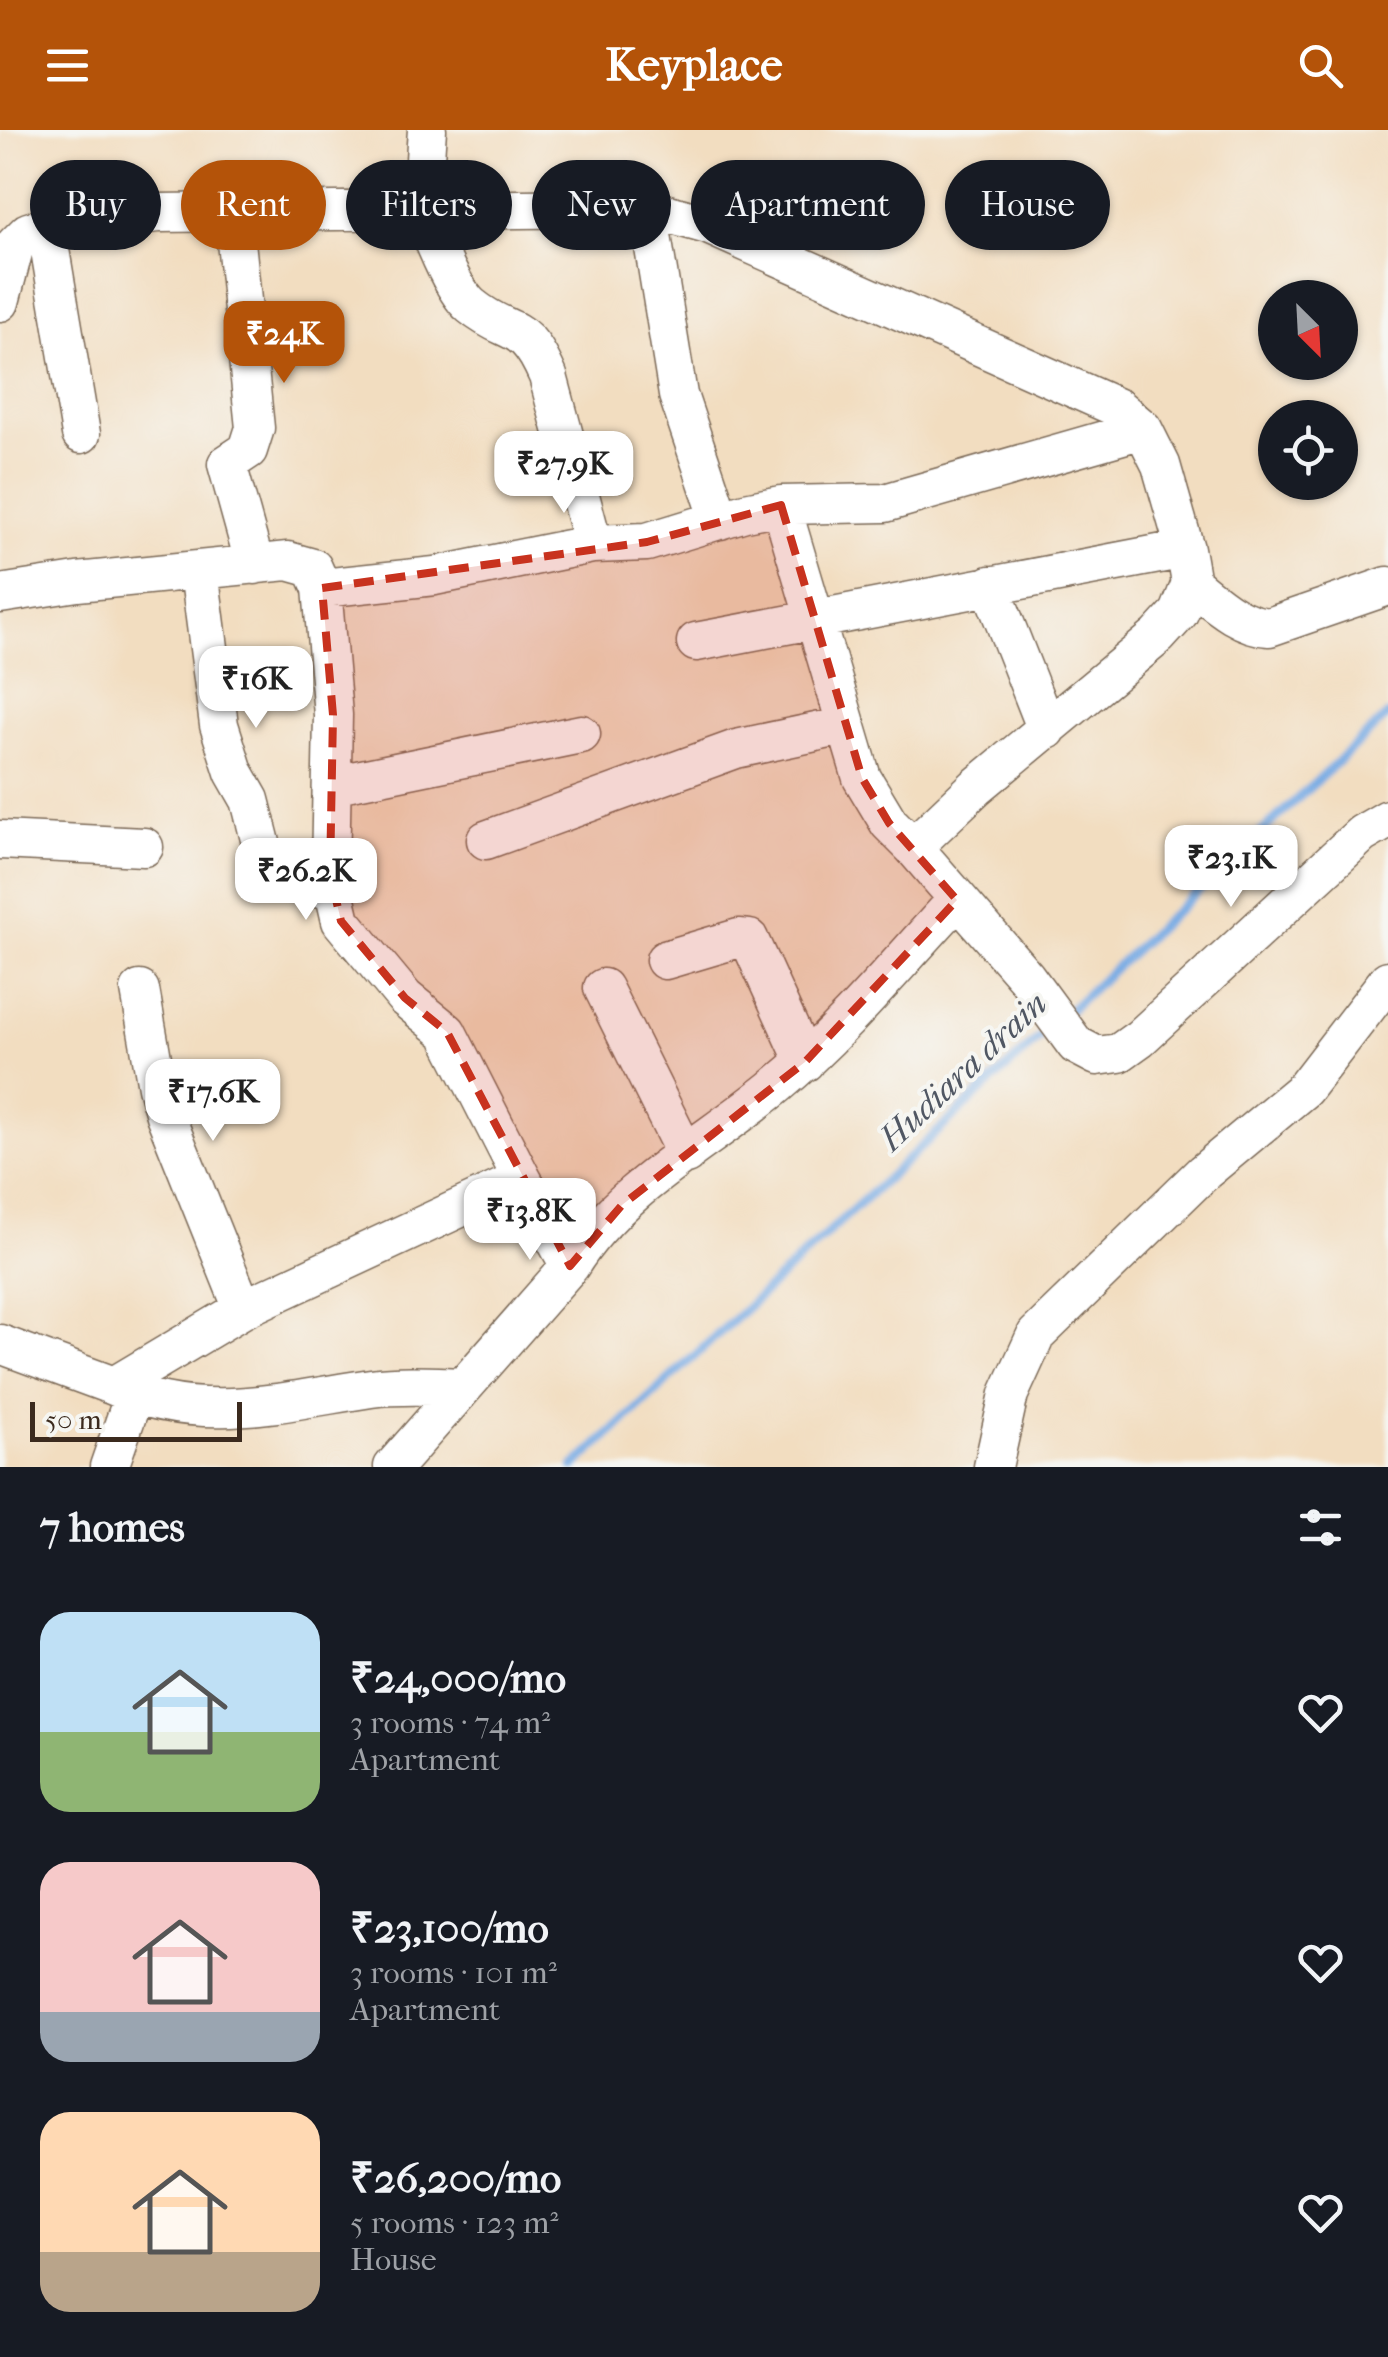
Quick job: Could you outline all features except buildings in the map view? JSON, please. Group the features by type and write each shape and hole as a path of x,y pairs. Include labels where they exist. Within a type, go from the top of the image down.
{"street":[{"path":"426,160 427,130"},
{"path":"671,217 708,224 1118,408 1143,429 1170,488 1188,566 1178,612 1158,636 976,787 913,847"},
{"path":"0,302 15,245 30,231"},
{"path":"50,250 81,434"},
{"path":"236,250 255,428 248,450 227,464 255,565"},
{"path":"441,250 462,298 473,308 522,332 538,352 548,376 593,544"},
{"path":"654,250 678,395 720,520"},
{"path":"322,588 435,576 593,544 648,542 780,505 885,503 1143,429"},
{"path":"780,505 844,726 874,802 1026,978 1076,1045 1097,1056 1118,1053 1154,1026 1362,834 1388,819"},
{"path":"0,594 77,582 255,565 301,563 313,568 322,588 333,715 332,891 341,921 405,998 438,1022 456,1044 570,1266"},
{"path":"696,642 990,585 1188,566"},
{"path":"1188,566 1238,618 1255,626 1269,627 1388,586"},
{"path":"199,571 219,726 234,772 250,800 262,846 282,876 332,891"},
{"path":"990,585 1047,730"},
{"path":"486,840 736,749 844,726"},
{"path":"332,785 581,734"},
{"path":"0,840 144,847"},
{"path":"392,1467 570,1266 589,1235 805,1062 957,900"},
{"path":"665,960 738,938 749,939 805,1062"},
{"path":"993,1467 1009,1394 1036,1335 1204,1172 1304,1089 1388,980"},
{"path":"603,988 686,1155"},
{"path":"140,990 165,1115 243,1309"},
{"path":"108,1467 124,1390 243,1309 522,1179"},
{"path":"0,1344 172,1405 215,1410 274,1406 376,1387 464,1387"}],"highlighted area":[{"path":"781,505 862,778 889,823 957,900 805,1062 622,1205 570,1266 447,1032 405,998 341,921 330,874 333,715 322,588 647,542"}],"waterway":[{"name":"Hudiara drain","path":"1065,1014 1388,715"},
{"name":"Hudiara drain","path":"574,1467 1050,1028"}]}
